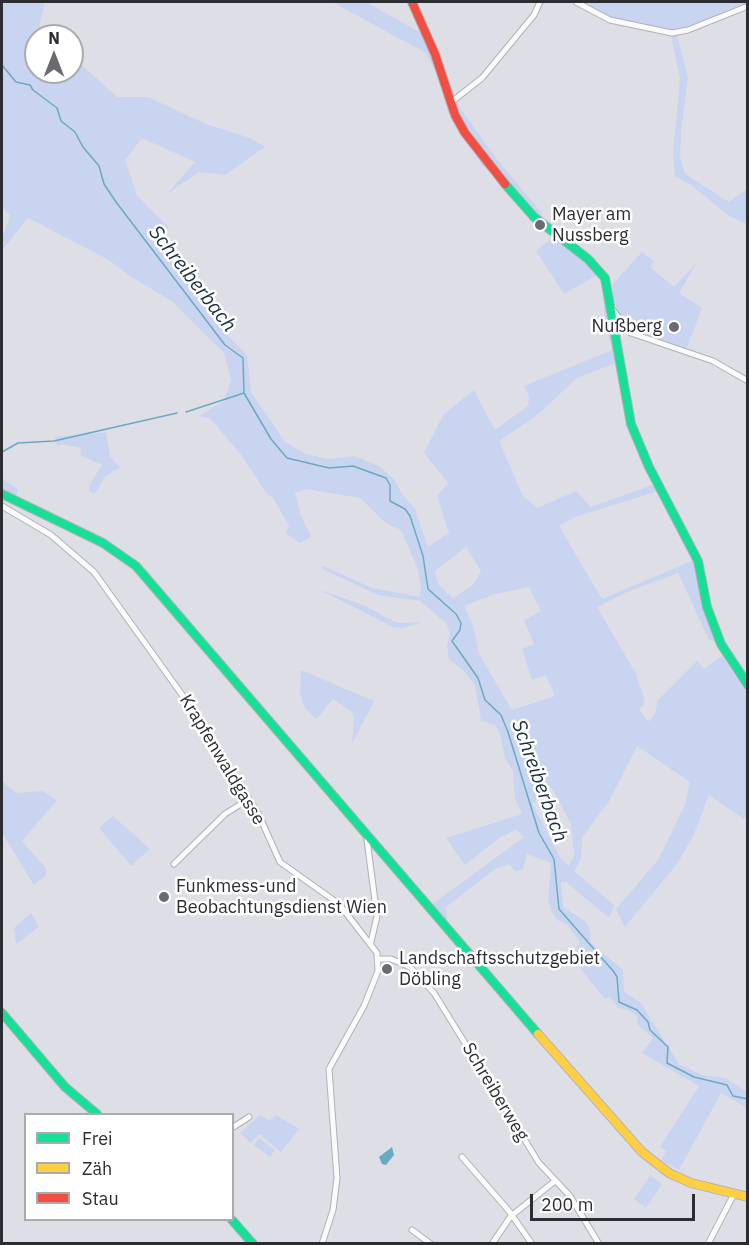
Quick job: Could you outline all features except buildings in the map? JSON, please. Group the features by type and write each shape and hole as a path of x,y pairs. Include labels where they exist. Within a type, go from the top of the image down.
{"street":[{"path":"412,2 431,46 450,103 465,133 509,190 539,222 588,259 601,272 608,285 630,417 638,441 698,561 710,614 721,644 747,685"},
{"path":"450,103 482,78 534,15 540,2"},
{"path":"576,2 610,20 672,33 696,27 747,6"},
{"path":"611,306 631,333"},
{"path":"617,342 622,334 631,333 713,361 747,381"},
{"path":"2,494 102,543 136,566 366,836 642,1152 658,1166 680,1179 747,1197"},
{"name":"Krapfenwaldgasse","path":"2,506 51,535 94,572 180,691 261,818 280,862 332,897 371,942 379,959"},
{"path":"174,864 225,814 249,799"},
{"path":"366,836 377,904 377,919 371,942"},
{"path":"322,1244 333,1210 337,1178 329,1069 364,1006 377,975 379,959"},
{"name":"Schreiberweg","path":"379,959 391,959 410,967 434,993 539,1163 570,1196 598,1244"},
{"path":"2,1013 64,1087 96,1113"},
{"path":"234,1127 249,1117"},
{"path":"462,1157 531,1244"},
{"path":"492,1244 511,1216 555,1181"},
{"path":"708,1244 734,1194"},
{"path":"233,1221 253,1244"},
{"path":"412,1230 431,1244"}],"shaded area":[{"path":"2,2 45,2 40,24 24,24 24,84 84,84 84,67 117,97 148,97 206,124 250,138 265,147 225,175 199,172 167,194 195,162 142,138 125,160 137,195 169,228 159,239 161,246 186,270 209,303 224,332 247,355 251,392 285,442 306,454 328,459 355,456 379,466 394,479 402,494 415,509 428,547 449,533 437,496 448,483 424,453 443,415 474,390 495,430 528,406 529,396 524,386 612,350 605,323 603,292 607,291 618,362 577,378 536,416 499,441 523,496 537,508 576,491 591,507 652,485 658,491 575,517 559,526 602,599 694,560 716,641 709,640 678,573 627,592 597,607 635,672 644,697 644,705 639,709 648,722 655,714 658,700 697,661 704,669 722,656 747,692 748,815 744,819 709,795 694,834 677,864 625,927 616,909 658,860 685,805 690,782 637,746 608,803 582,837 581,859 574,871 614,905 609,918 566,882 561,882 563,907 585,921 590,930 591,943 623,970 624,992 641,1003 679,1064 702,1075 725,1078 747,1092 747,1108 721,1093 679,1170 661,1160 666,1151 660,1147 699,1086 642,1053 653,1038 638,1025 637,1016 628,1010 618,1008 610,997 605,999 572,958 580,942 567,924 559,921 552,913 548,900 551,863 527,854 523,870 515,871 509,864 495,869 446,907 448,928 430,906 524,837 516,830 499,838 465,865 446,838 522,814 515,798 513,771 505,758 500,734 495,725 481,721 475,685 463,670 449,659 447,646 450,633 446,623 420,601 378,595 322,569 321,565 372,588 420,597 421,586 417,567 401,530 386,523 360,498 306,489 295,493 300,513 311,537 299,543 286,533 289,526 273,498 267,494 242,456 210,418 199,416 224,401 231,380 224,353 172,301 128,275 109,260 28,218 2,250 4,242 2,238 10,216 2,206","holes":["466,547 481,571 473,585 453,598 438,584 435,571","529,587 541,611 524,620 534,644 522,649 532,680 546,675 555,696 512,710 479,654 474,628 464,606 495,594","542,779 553,790 571,824 574,855 569,866 560,857 532,803 536,803 537,782"]},
{"path":"332,2 366,2 423,34 431,33 459,106 496,158 541,212 545,224 482,165 448,112 439,79 426,53"},
{"path":"573,2 747,2 687,27 669,30 671,35 617,24"},
{"path":"671,35 677,35 688,77 680,157 685,174 729,202 747,189 747,224 729,216 691,185 675,176 673,154 680,79"},
{"name":"Mayer am Nussberg","path":"551,239 556,239 578,254 599,274 564,294 536,251"},
{"path":"642,252 654,261 650,267 674,287 698,261 679,293 702,308 686,350 633,331 618,314 613,297 613,284"},
{"path":"106,432 110,457 120,467 105,477 95,494 89,491 90,484 102,465 80,455 81,448 60,444 58,447 55,437"},
{"path":"2,478 18,489 16,499 2,492"},
{"path":"318,589 363,605 397,623 422,622 403,628 393,627"},
{"path":"301,670 374,701 352,744 354,717 351,711 333,699 316,719 305,708 300,694"},
{"path":"2,781 16,793 42,791 57,800 22,841 45,867 47,874 34,885 2,833"},
{"path":"113,816 150,849 131,866 99,828"},
{"path":"31,913 39,927 16,944 14,928"},
{"path":"260,1115 270,1121 276,1115 299,1129 281,1152 259,1134 251,1143 240,1133"},
{"path":"259,1138 275,1150 270,1157 254,1145"},
{"path":"392,1147 394,1155 386,1165 382,1164 379,1157"},
{"path":"650,1176 662,1184 646,1208 634,1199"}],"waterway":[{"name":"Schreiberbach","path":"2,65 16,82 30,85 33,90 57,108 61,121 75,132 83,147 99,166 104,184 116,202 225,345 243,358 244,393 271,439 287,458 329,468 353,466 386,478 390,485 390,501 405,509 410,516 423,556 428,589 456,614 461,623 460,630 452,641 478,678 485,700 501,715 508,732 539,833 554,859 559,909 614,972 617,977 619,1002 637,1010 648,1022 650,1030 668,1047 667,1063 694,1077 727,1085 733,1096 748,1099"},
{"path":"186,412 244,393"},
{"path":"2,452 18,443 54,441 177,413"}],"traffic: fast":[{"path":"505,184 534,217 588,259 605,278 631,424 649,467 698,561 707,607 721,644 748,685"},
{"path":"2,494 103,543 136,566 538,1034"},
{"path":"2,1013 65,1087 96,1113"},
{"path":"233,1221 253,1244"}],"traffic: slow":[{"path":"538,1034 642,1152 669,1173 691,1183 748,1197"}],"traffic: jam":[{"path":"412,2 435,54 455,115 465,133 505,184"}],"place":[{"name":"Mayer am Nussberg","path":"540,225"},
{"name":"Nußberg","path":"674,327"},
{"name":"Funkmess-und Beobachtungsdienst Wien","path":"164,897"},
{"name":"Landschaftsschutzgebiet Döbling","path":"387,969"}]}
